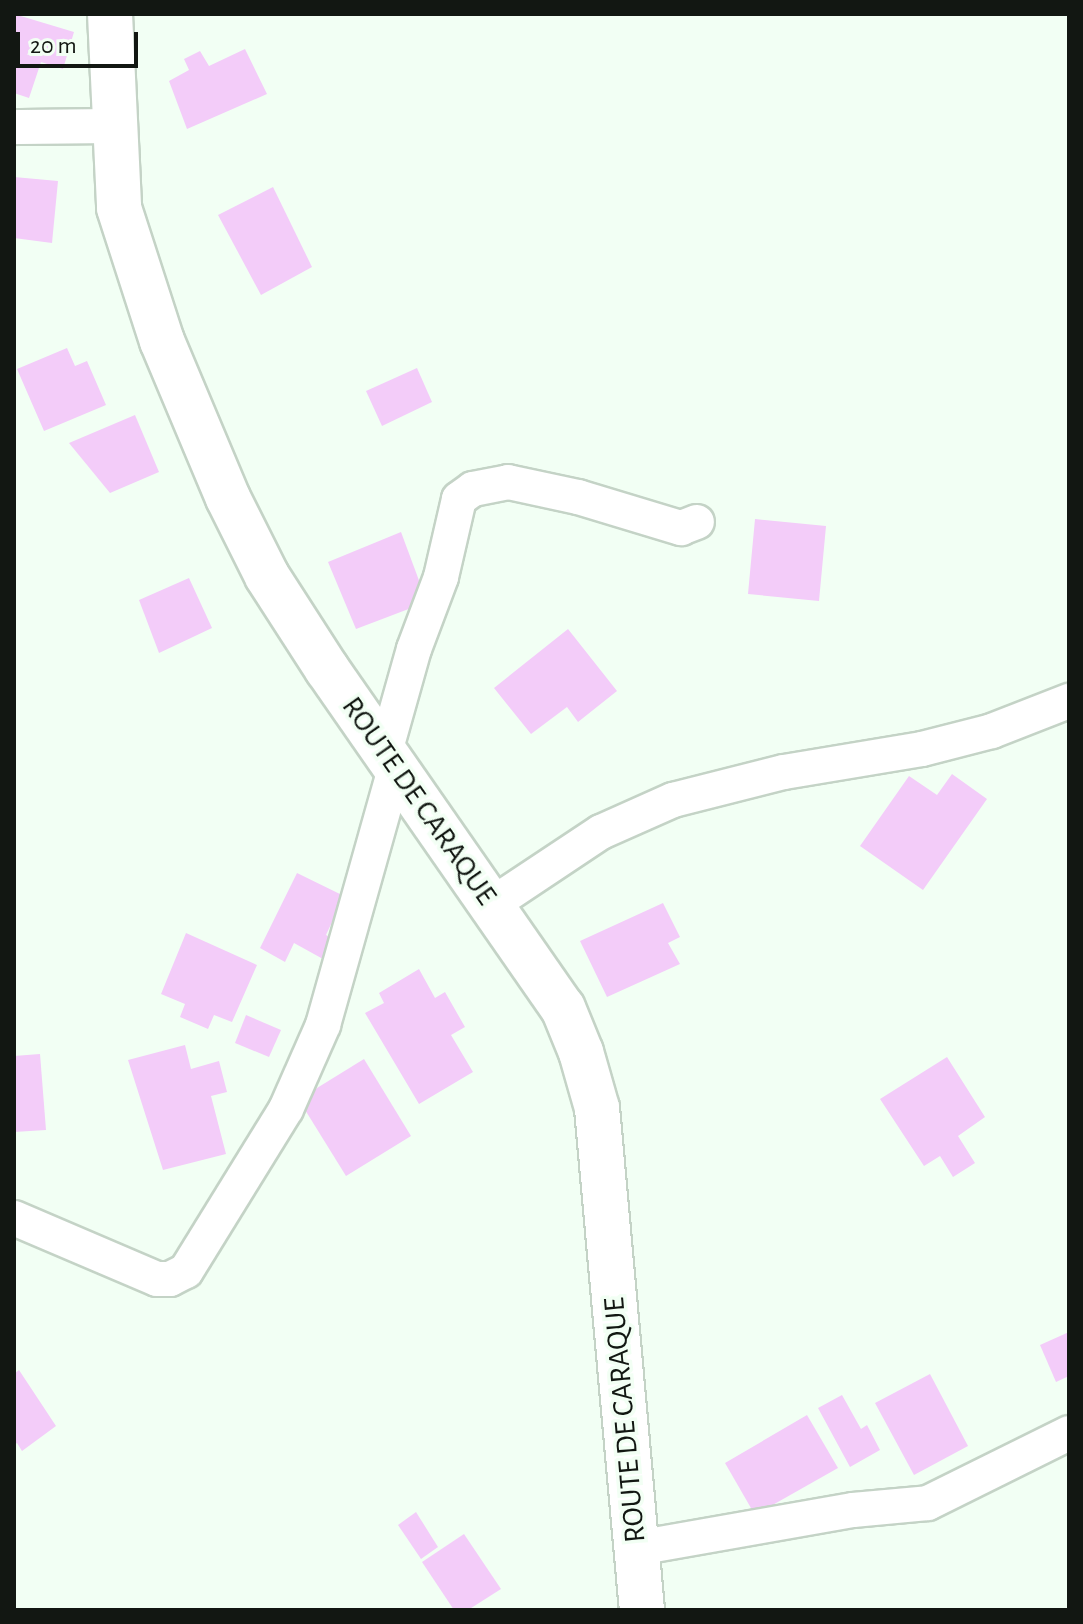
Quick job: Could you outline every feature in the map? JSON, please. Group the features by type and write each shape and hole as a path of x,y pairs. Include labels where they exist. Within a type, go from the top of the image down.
{"street":[{"name":"ROUTE DE CARAQUE","path":"110,14 119,208 139,278 228,498 267,576 390,761 563,1008 581,1052 597,1108 642,1610"},
{"path":"14,127 117,126"},
{"path":"14,1218 157,1279 170,1279 186,1271 286,1109 323,1025 390,761 414,649 441,577 459,499 473,489 508,482 578,497 681,528 697,522"},
{"path":"491,905 601,832 673,800 784,772 922,749 992,731 1069,701"},
{"path":"637,1548 853,1510 928,1503 1069,1433"}],"building":[{"path":"14,14 74,32 63,69 41,62 29,98 14,93"},
{"path":"245,49 267,94 187,129 169,81 189,70 184,59 200,51 209,66"},
{"path":"14,177 58,181 52,243 14,238"},
{"path":"273,187 312,267 261,295 218,215"},
{"path":"67,348 75,366 87,361 106,405 44,431 17,369"},
{"path":"417,368 432,402 382,426 366,391"},
{"path":"135,415 159,472 110,493 69,443"},
{"path":"755,519 826,526 819,601 748,594"},
{"path":"401,532 427,602 356,629 328,562"},
{"path":"189,578 212,628 159,653 139,600"},
{"path":"568,629 617,691 578,722 567,707 531,734 494,688"},
{"path":"952,774 987,799 923,890 860,846 909,776 937,795"},
{"path":"297,873 344,896 326,935 332,938 323,959 294,943 285,962 260,948"},
{"path":"663,903 680,937 668,943 680,964 607,997 580,941"},
{"path":"186,933 257,965 232,1022 214,1015 208,1029 180,1017 185,1004 161,994"},
{"path":"419,969 435,998 445,992 465,1027 451,1035 473,1072 419,1104 365,1013 384,1003 379,993"},
{"path":"246,1015 281,1030 269,1057 235,1043"},
{"path":"185,1045 191,1069 219,1061 227,1092 211,1096 226,1154 163,1170 128,1060"},
{"path":"40,1054 46,1130 14,1132 14,1056"},
{"path":"947,1057 985,1117 958,1136 975,1163 953,1177 940,1156 924,1166 880,1099"},
{"path":"364,1059 411,1136 346,1176 302,1105 317,1088"},
{"path":"1069,1332 1069,1376 1056,1382 1040,1345"},
{"path":"19,1370 56,1426 22,1451 17,1443 14,1445 14,1374"},
{"path":"930,1374 968,1446 914,1475 875,1403"},
{"path":"842,1395 861,1429 867,1425 880,1450 850,1467 818,1408"},
{"path":"807,1415 838,1468 755,1515 725,1463"},
{"path":"416,1512 438,1547 421,1559 398,1525"},
{"path":"464,1534 501,1589 468,1610 454,1610 422,1562"}]}
